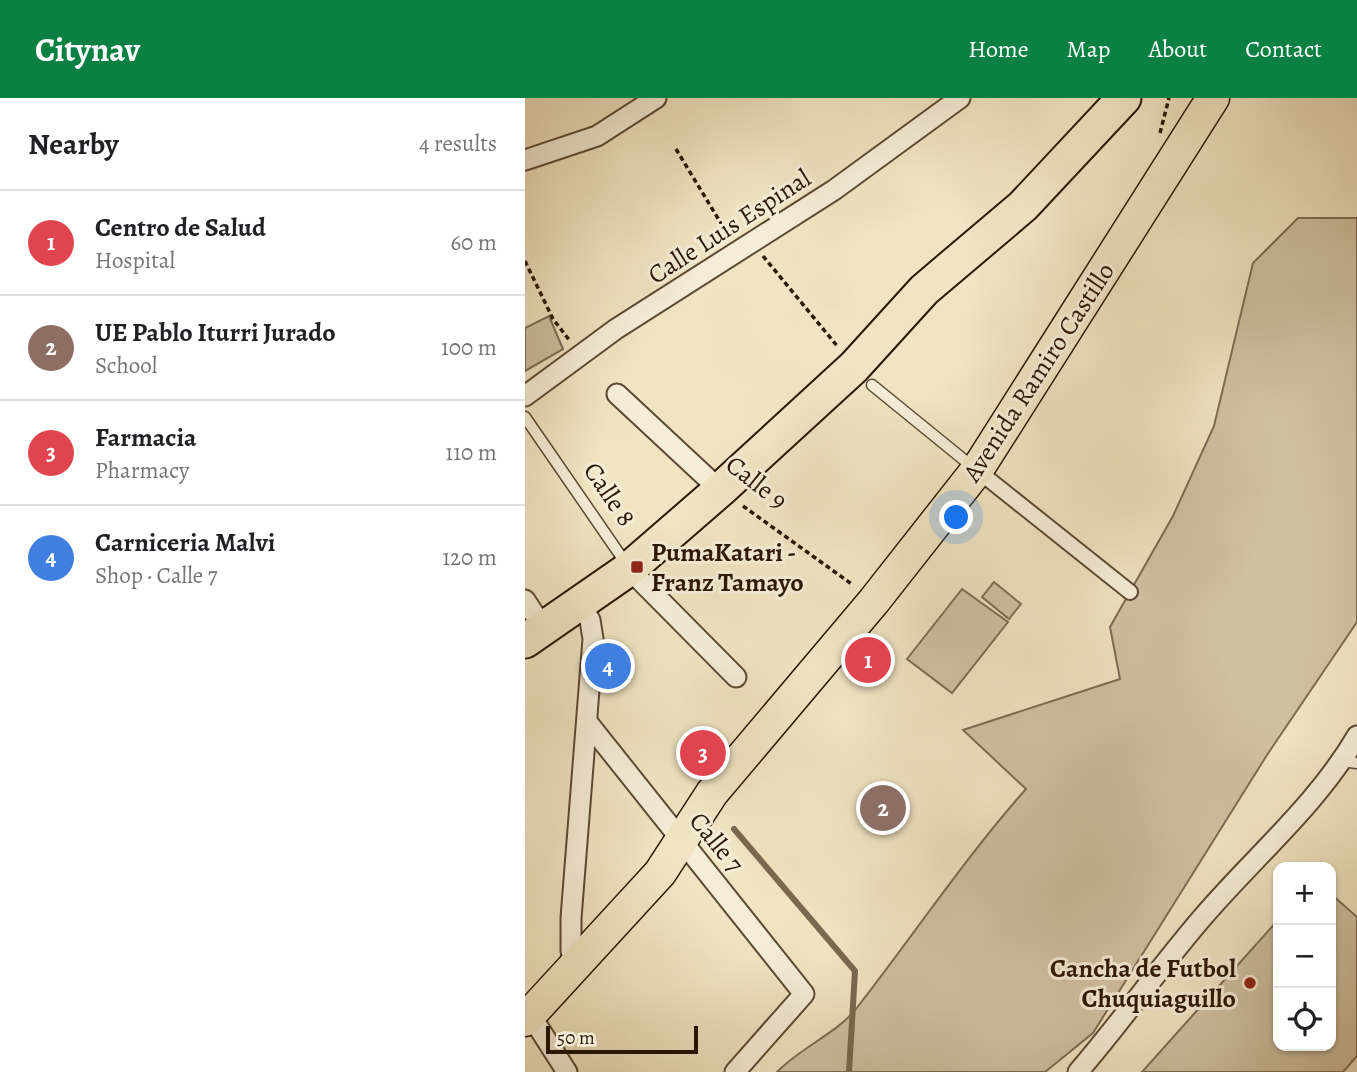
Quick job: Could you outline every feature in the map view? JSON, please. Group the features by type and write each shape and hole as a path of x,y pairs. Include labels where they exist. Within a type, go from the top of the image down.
{"highway":[{"path":"535,635 629,569 720,489 863,376 924,290 1023,206 1124,98"}],"main road":[{"name":"Avenida Ramiro Castillo","path":"527,1014 577,967 660,873 712,793 874,601 977,470 1213,98"}],"street":[{"path":"525,160 597,136 656,98"},
{"name":"Calle Luis Espinal","path":"525,396 616,329 834,190 960,98"},
{"name":"Calle 9","path":"617,394 720,489"},
{"path":"977,470 1130,592"},
{"name":"Calle 8","path":"629,569 736,677"},
{"path":"525,600 535,635"},
{"path":"577,967 571,951 571,918 593,639 590,620 580,603"},
{"name":"Calle 7","path":"588,723 804,994 735,1072"},
{"path":"1078,1072 1201,918 1350,762 1357,736"},
{"path":"527,1014 567,1072"}],"lane":[{"path":"863,376 977,470"},
{"name":"Calle 8","path":"525,417 629,569"}],"path":[{"path":"676,149 746,247 863,376"},
{"path":"525,261 553,319 570,341 587,351"},
{"name":"Calle 9","path":"720,489 874,601"}],"shaded area":[{"path":"1298,218 1357,218 1357,622 1267,755 1093,1033 1045,1072 777,1072 796,1055 839,1026 856,1009 960,870 1026,789 963,730 1120,679 1110,627 1173,516 1214,426 1253,263"},
{"path":"549,316 563,349 525,371 525,328"},
{"path":"994,582 1021,604 1009,619 982,597"},
{"path":"962,589 1008,622 952,693 907,659"},
{"name":"Cancha de Futbol Chuquiaguillo","path":"1336,898 1357,917 1357,1056 1343,1072 1142,1072 1273,926 1273,1051 1336,1051"}],"building":[{"path":"870,639 888,653 866,681 849,667"}],"waterway":[{"path":"734,829 855,971 849,1072"}],"place":[{"name":"PumaKatari - Franz Tamayo","path":"637,567"},
{"name":"Centro de Salud","path":"868,660"},
{"name":"Carniceria Malvi","path":"608,666"},
{"name":"Farmacia","path":"703,753"},
{"name":"UE Pablo Iturri Jurado","path":"883,808"},
{"name":"Cancha de Futbol Chuquiaguillo","path":"1250,983"}]}
